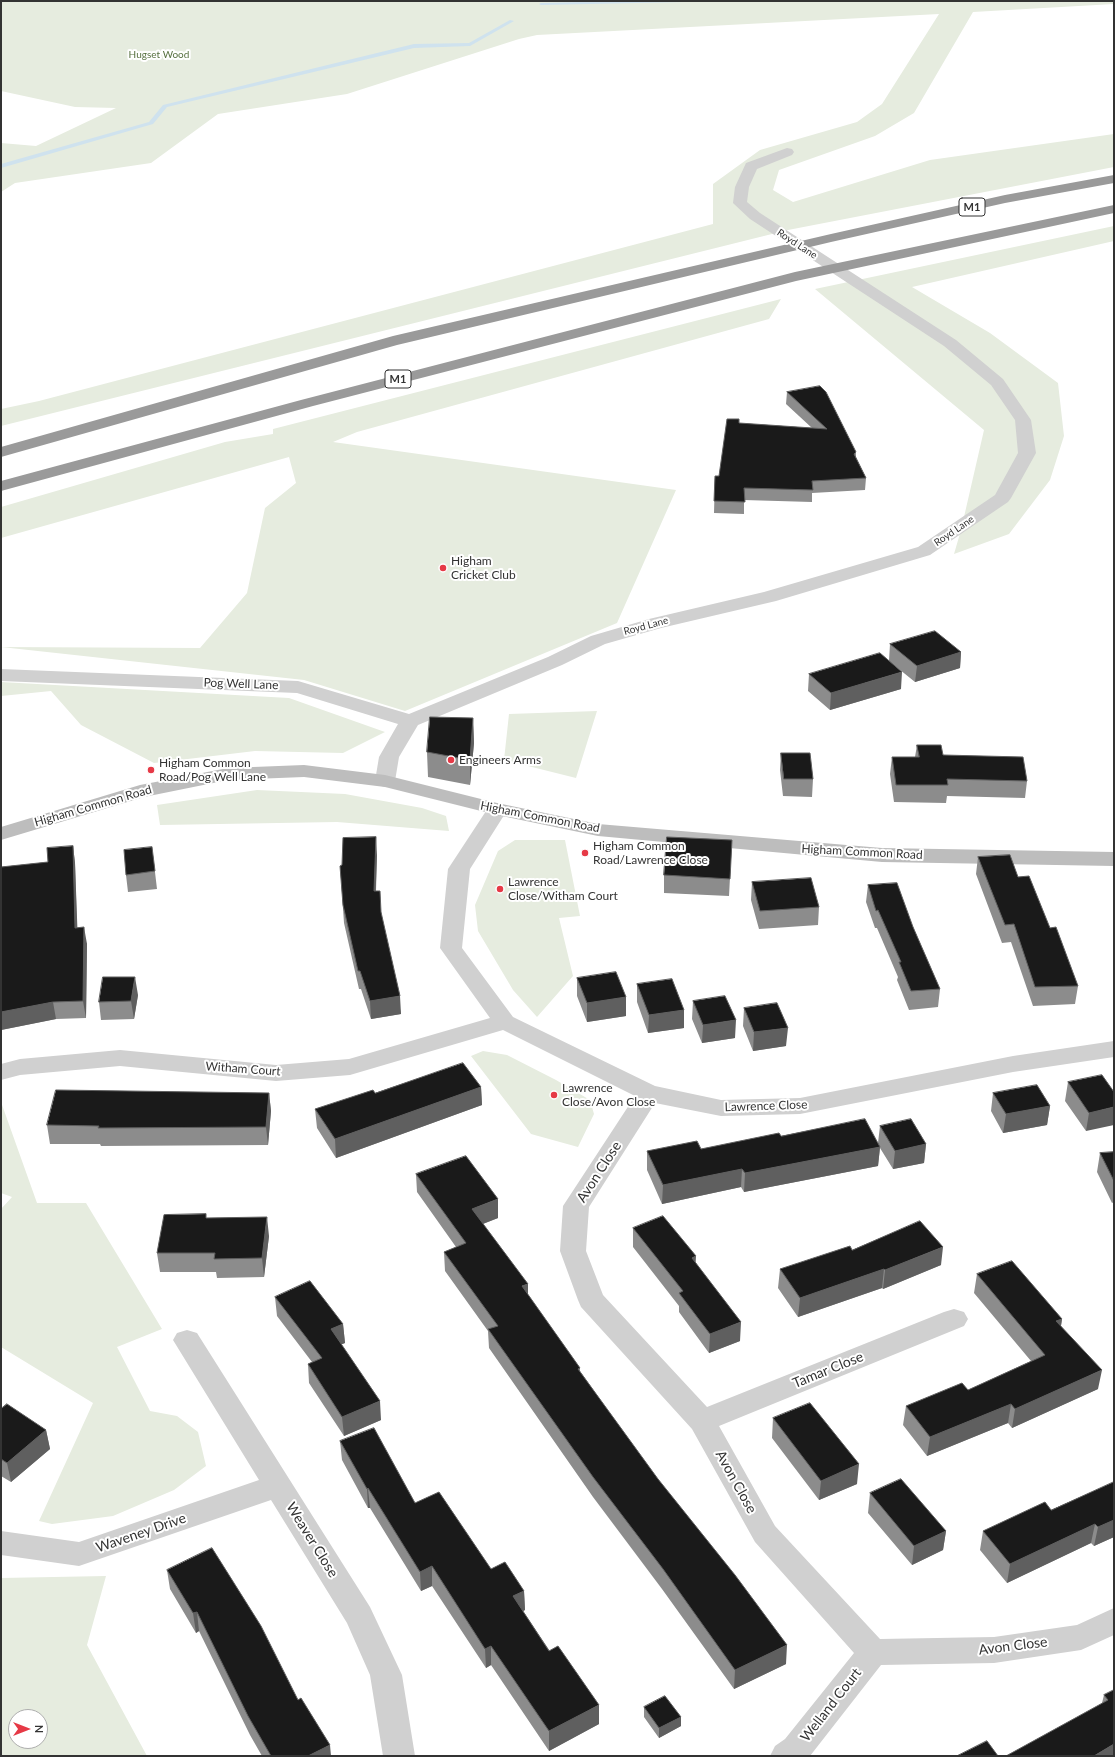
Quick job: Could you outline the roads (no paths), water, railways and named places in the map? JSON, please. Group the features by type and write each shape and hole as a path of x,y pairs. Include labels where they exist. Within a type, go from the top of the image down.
{"highway":[{"name":"M1","path":"1,452 393,341 831,238 1005,199 1114,179"},
{"name":"M1","path":"1,486 307,403 795,278 859,263 1114,210"}],"street":[{"name":"Royd Lane","path":"410,721 555,662 598,640 656,623 769,597 924,551 1002,498 1027,453 1023,420 997,382 950,343 755,216 740,203 742,186 751,166 787,152"},
{"name":"Pog Well Lane","path":"1,674 298,687 410,721"},
{"path":"385,781 389,757 410,721"},
{"name":"Higham Common Road","path":"1,834 140,791 228,774 304,771 385,781 497,810 598,830 692,840 882,855 1114,859"},
{"name":"Lawrence Close","path":"497,810 459,869 451,948 505,1022 649,1093 721,1108 800,1106 1012,1064 1114,1049"},
{"name":"Witham Court","path":"1,1072 20,1066 120,1058 276,1073 350,1066 505,1022"},
{"name":"Avon Close","path":"649,1093 576,1206 573,1251 591,1300 702,1421 765,1534 873,1652 994,1650 1081,1637 1114,1621"},
{"name":"Tamar Close","path":"702,1421 954,1319"},
{"name":"Weaver Close","path":"187,1340 359,1616 386,1675 399,1756"},
{"name":"Waveney Drive","path":"1,1543 79,1554 277,1486"},
{"name":"Welland Court","path":"786,1756 796,1749 873,1652"}],"waterway":[{"path":"541,4 684,1"},
{"path":"1,166 151,123 165,106 414,46 470,44 512,21"}],"place":[{"name":"Higham Cricket Club","path":"443,568"},
{"name":"Engineers Arms","path":"451,760"},
{"name":"Higham Common Road/Pog Well Lane","path":"151,770"},
{"name":"Higham Common Road/Lawrence Close","path":"585,853"},
{"name":"Lawrence Close/Witham Court","path":"500,889"},
{"name":"Lawrence Close/Avon Close","path":"554,1095"}],"park label":[{"name":"Hugset Wood","path":"159,55"}]}
